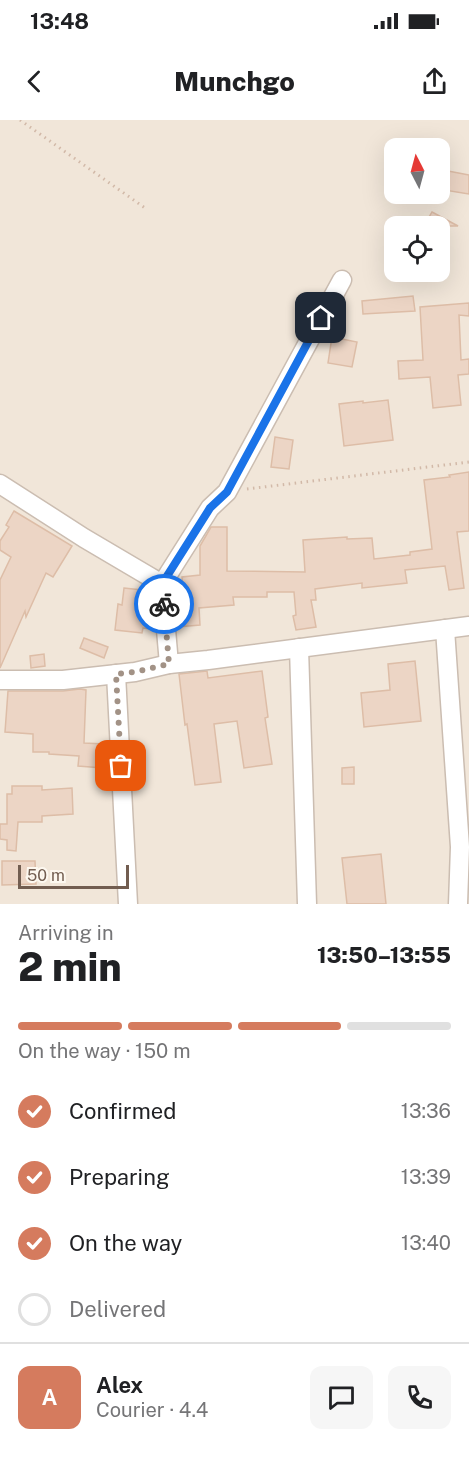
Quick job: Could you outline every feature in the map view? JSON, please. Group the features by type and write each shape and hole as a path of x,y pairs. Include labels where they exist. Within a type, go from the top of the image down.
{"street":[{"path":"169,664 162,584 210,508 227,492 342,279"},
{"path":"0,484 84,538 162,584"},
{"path":"0,680 63,680 135,672 169,664 469,626"},
{"path":"445,629 460,847 458,904"},
{"path":"299,648 307,904"},
{"path":"116,674 128,904"}],"path":[{"path":"20,120 145,208"},
{"path":"227,492 469,462"}],"shaded area":[{"path":"0,120 469,120 469,904 0,904"}],"building":[{"path":"450,171 469,175 469,194 450,191"},
{"path":"413,296 415,311 363,314 362,301"},
{"path":"469,303 469,316 459,315 461,360 469,359 469,374 458,375 461,405 433,408 430,377 399,379 398,361 423,360 420,307"},
{"path":"332,337 357,342 352,367 328,363"},
{"path":"388,400 393,440 344,446 339,404"},
{"path":"275,437 293,440 289,469 271,467"},
{"path":"469,472 469,531 457,532 464,588 449,590 445,566 405,570 407,583 362,588 362,583 315,589 316,600 311,600 316,627 296,630 293,616 296,615 294,592 267,592 267,597 233,597 234,605 199,608 200,625 177,627 175,603 184,603 182,577 200,575 200,546 211,527 227,527 227,571 305,572 303,540 372,538 374,559 410,555 410,552 432,549 424,480"},
{"path":"14,511 72,546 53,577 46,573 26,617 25,611 0,668 0,580 11,557 0,550 0,541 9,527 6,525"},
{"path":"124,588 151,591 154,629 143,628 142,633 115,630 118,604 122,605"},
{"path":"84,638 108,647 104,658 80,648"},
{"path":"44,654 45,666 31,668 30,656"},
{"path":"415,661 421,721 364,727 361,693 390,690 388,664"},
{"path":"207,671 208,678 262,671 268,717 265,718 272,764 244,768 237,721 214,724 221,782 195,785 179,674"},
{"path":"86,690 84,743 104,744 103,768 78,766 79,756 33,752 33,734 5,732 8,691"},
{"path":"354,767 354,784 342,784 342,768"},
{"path":"12,786 42,786 42,790 72,788 73,814 42,816 42,822 18,822 16,851 7,850 7,840 0,839 0,824 7,824 7,794 12,794"},
{"path":"381,854 386,904 347,904 342,858"},
{"path":"2,861 35,861 36,884 2,885"}],"way so far":[{"path":"121,766 116,674 169,664 164,604"}],"route":[{"path":"164,604 162,584 210,508 227,492 321,318"}]}
